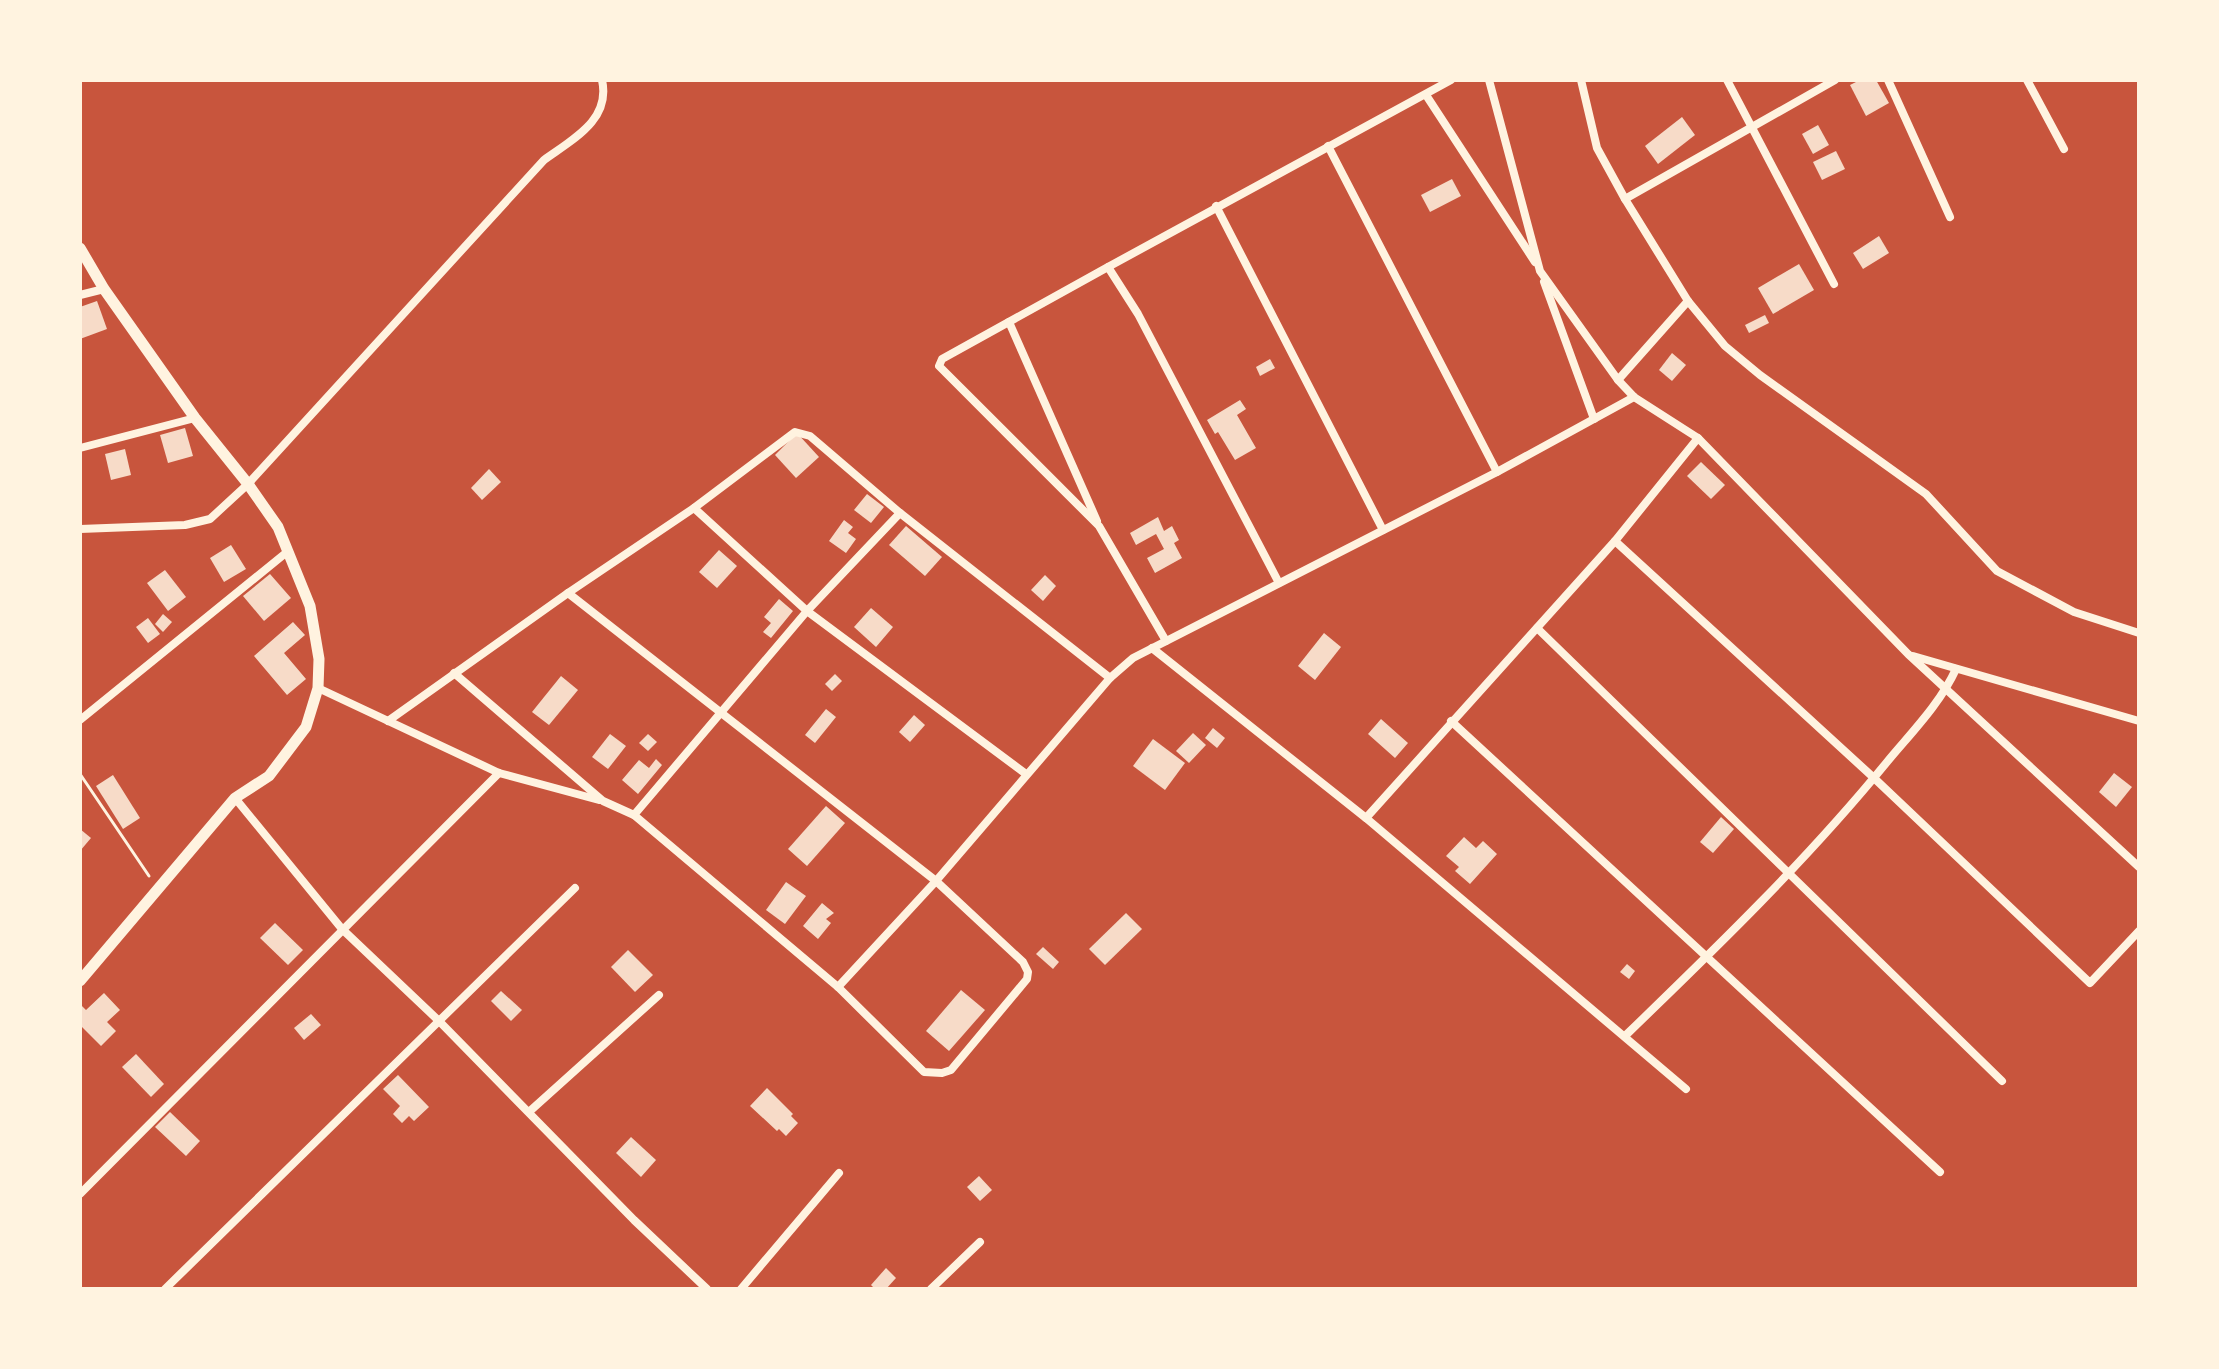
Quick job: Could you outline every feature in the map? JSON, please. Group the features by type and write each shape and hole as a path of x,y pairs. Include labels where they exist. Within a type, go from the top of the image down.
{"street":[{"path":"80,529 185,525 210,519 248,484 544,160 579,134 601,112 605,94 602,80"},
{"path":"1099,526 940,369 942,359 1216,206 1451,80"},
{"path":"1489,80 1540,271 1594,419"},
{"path":"1581,80 1597,148 1688,301 1725,346 1760,375 1926,494 1997,571 2074,612 2139,633"},
{"path":"1727,80 1834,284"},
{"path":"1625,199 1835,80"},
{"path":"1888,80 1950,217"},
{"path":"2027,80 2064,149"},
{"path":"1426,95 1540,271 1618,380 1634,397 1698,438 1908,654 2139,867"},
{"path":"1328,146 1497,472"},
{"path":"1216,206 1383,530"},
{"path":"80,248 104,289 195,418 278,527 310,606 319,659 318,688 306,727 269,776 235,798 80,981"},
{"path":"1108,267 1138,314 1279,583"},
{"path":"80,295 104,289"},
{"path":"1618,380 1688,301"},
{"path":"1009,322 1099,526 1166,641"},
{"path":"838,987 936,881 1110,678 1133,658 1497,472 1634,397"},
{"path":"80,448 195,418"},
{"path":"388,721 694,508 785,437 802,432 1110,678"},
{"path":"1366,818 1615,541 1698,438"},
{"path":"694,508 807,611 1026,774"},
{"path":"634,815 807,611 900,513"},
{"path":"1615,541 1874,778 2090,983 2139,931"},
{"path":"80,720 287,552"},
{"path":"318,688 499,773 603,801 634,815 838,987 924,1072 951,1070 1027,979 1028,972 1023,962 936,881 568,593"},
{"path":"1537,628 2002,1081"},
{"path":"1152,648 1366,818 1626,1035 1686,1089"},
{"path":"1908,654 2139,721"},
{"path":"1626,1035 1790,873 1947,689 1956,669"},
{"path":"454,673 603,801"},
{"path":"1451,721 1940,1172"},
{"path":"80,1194 499,773"},
{"path":"235,798 342,929 439,1021 634,1220 707,1289"},
{"path":"165,1289 575,888"},
{"path":"530,1111 659,995"},
{"path":"741,1289 839,1173"},
{"path":"931,1289 980,1242"}],"path":[{"path":"80,774 158,890"}],"building":[{"path":"1860,80 1876,80 1889,103 1866,116 1850,85"},
{"path":"1682,117 1695,135 1658,164 1645,146"},
{"path":"1818,125 1829,145 1813,154 1802,134"},
{"path":"1836,151 1845,169 1822,180 1813,162"},
{"path":"1452,179 1461,196 1430,212 1421,195"},
{"path":"1879,236 1889,253 1863,269 1853,253"},
{"path":"1799,264 1814,290 1773,314 1758,288"},
{"path":"97,301 107,329 80,339 80,307"},
{"path":"1765,315 1769,323 1749,333 1745,325"},
{"path":"1672,353 1686,365 1672,381 1659,370"},
{"path":"1270,359 1275,368 1260,376 1256,367"},
{"path":"1240,400 1246,409 1237,415 1256,448 1235,460 1207,420"},
{"path":"185,428 193,456 168,463 160,435"},
{"path":"797,433 819,457 796,478 775,455"},
{"path":"125,449 131,475 111,480 105,454"},
{"path":"1701,462 1725,485 1711,499 1687,476"},
{"path":"489,469 501,482 482,500 471,488"},
{"path":"867,494 884,507 871,523 854,510"},
{"path":"1158,517 1164,531 1172,526 1179,540 1174,543 1182,558 1155,573 1147,558 1164,549 1156,534 1136,545 1130,533"},
{"path":"844,520 853,527 848,533 856,539 846,553 829,541"},
{"path":"906,526 942,557 925,576 889,545"},
{"path":"231,545 246,569 224,582 210,558"},
{"path":"719,550 737,566 717,588 699,572"},
{"path":"165,570 186,597 168,611 147,583"},
{"path":"270,574 291,598 264,621 243,596"},
{"path":"1045,575 1056,586 1043,601 1031,590"},
{"path":"779,599 793,611 771,638 763,632 771,623 764,617"},
{"path":"871,608 893,627 876,647 854,627"},
{"path":"163,614 172,622 163,632 155,624"},
{"path":"148,618 160,634 148,643 136,627"},
{"path":"293,622 305,635 284,653 306,679 287,695 254,656"},
{"path":"1324,633 1341,647 1315,680 1298,666"},
{"path":"835,674 842,681 832,691 825,684"},
{"path":"561,676 578,690 549,725 532,712"},
{"path":"826,709 836,717 815,743 805,735"},
{"path":"914,715 925,725 910,742 899,732"},
{"path":"1381,719 1408,743 1395,758 1368,734"},
{"path":"1213,728 1225,738 1217,748 1205,738"},
{"path":"1193,733 1206,745 1189,763 1176,751"},
{"path":"610,734 626,746 608,769 592,757"},
{"path":"648,734 657,742 648,751 639,743"},
{"path":"1153,739 1185,763 1165,790 1133,766"},
{"path":"656,759 662,765 638,794 622,780 639,760 649,768"},
{"path":"2114,773 2132,787 2116,807 2099,792"},
{"path":"113,775 140,818 123,829 96,786"},
{"path":"826,806 845,823 807,866 788,849"},
{"path":"1721,817 1734,829 1713,853 1700,842"},
{"path":"80,829 91,838 80,851"},
{"path":"1464,837 1476,848 1483,841 1497,854 1470,884 1455,871 1459,867 1446,856"},
{"path":"786,882 806,896 785,924 766,910"},
{"path":"822,903 834,913 826,919 831,923 818,939 803,926"},
{"path":"1126,913 1142,929 1105,965 1089,949"},
{"path":"275,923 303,950 288,965 260,938"},
{"path":"1043,947 1059,962 1053,969 1036,954"},
{"path":"628,950 653,975 635,992 611,967"},
{"path":"1627,964 1635,971 1629,979 1620,972"},
{"path":"961,990 985,1010 949,1051 926,1031"},
{"path":"501,991 522,1010 511,1021 491,1001"},
{"path":"104,993 120,1010 107,1022 116,1031 101,1046 80,1025 80,1004 86,1010"},
{"path":"311,1014 321,1025 304,1040 294,1028"},
{"path":"136,1054 164,1084 151,1097 122,1067"},
{"path":"398,1075 429,1107 414,1121 409,1116 402,1123 393,1114 400,1106 383,1089"},
{"path":"767,1088 798,1123 786,1136 750,1106"},
{"path":"170,1112 200,1141 186,1156 155,1127"},
{"path":"631,1137 656,1160 641,1177 616,1153"},
{"path":"979,1176 992,1190 980,1201 967,1187"},
{"path":"886,1268 896,1278 886,1289 875,1289 871,1285"}]}
